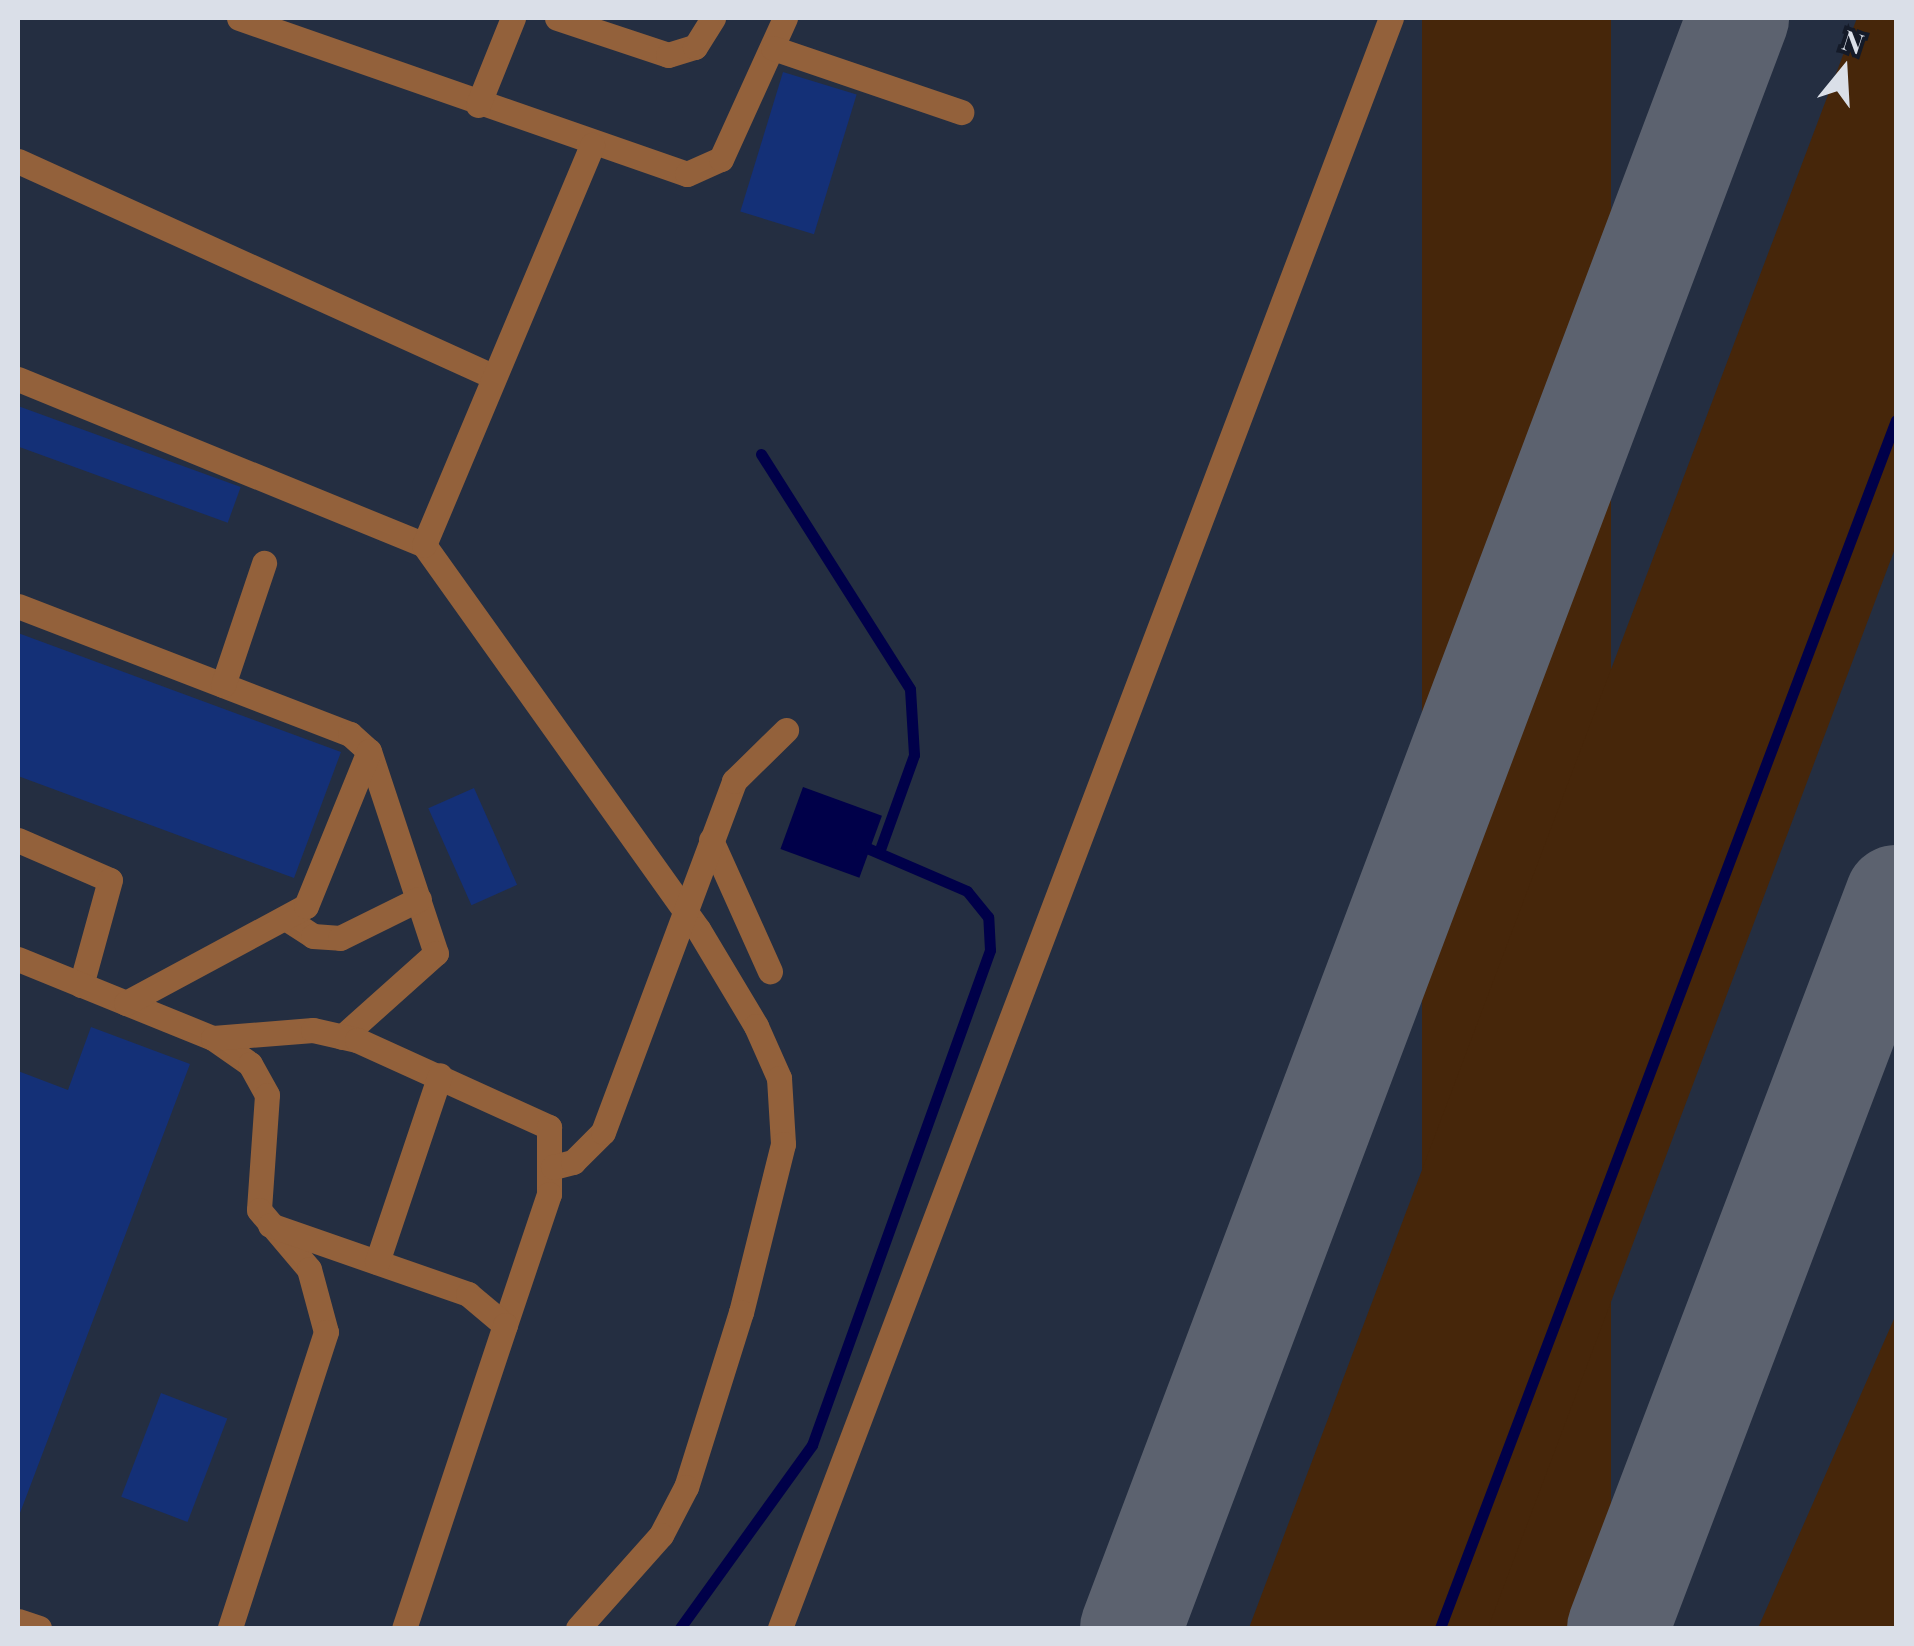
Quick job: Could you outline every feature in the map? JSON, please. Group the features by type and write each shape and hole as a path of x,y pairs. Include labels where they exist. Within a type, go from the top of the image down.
{"lane":[{"path":"238,18 662,170 706,173 774,48 785,18"},
{"path":"478,104 513,18"},
{"path":"557,18 668,55 695,48 713,18"},
{"path":"780,1628 1391,18"},
{"path":"774,48 961,112"},
{"path":"424,546 490,375 592,145"},
{"path":"18,162 490,375"},
{"path":"18,379 424,546 686,913 779,1078 783,1144 686,1487 661,1534 578,1628"},
{"path":"223,685 264,563"},
{"path":"18,606 350,734 369,752 420,899 432,961 342,1037"},
{"path":"553,1167 573,1162 603,1132 734,781 786,730"},
{"path":"126,1002 287,918 316,890 369,752"},
{"path":"18,840 110,880 82,985"},
{"path":"710,840 770,971"},
{"path":"287,918 313,936 340,938 420,899"},
{"path":"18,959 213,1038 250,1064 267,1095 257,1194 265,1223 308,1269 326,1332 230,1628"},
{"path":"213,1038 342,1037 440,1076 549,1127 553,1167 404,1628"},
{"path":"377,1262 440,1076"},
{"path":"265,1223 468,1294 505,1325"},
{"path":"18,1621 39,1628"}],"shaded area":[{"path":"18,18 1896,18 1896,1628 18,1628"},
{"path":"1422,18 1611,18 1611,1628 1422,1628"},
{"path":"1857,18 1896,18 1896,546 1488,1628 1249,1628"},
{"path":"803,787 882,816 859,878 780,849"},
{"path":"1896,1313 1896,1628 1758,1628 1894,1319"}],"building":[{"path":"783,72 857,95 814,234 740,212"},
{"path":"18,406 241,487 228,523 18,446"},
{"path":"18,633 341,752 294,878 18,776"},
{"path":"474,788 517,885 471,905 428,808"},
{"path":"91,1027 190,1064 20,1513 18,1071 68,1090"},
{"path":"161,1393 227,1418 188,1522 121,1497"}],"waterway":[{"path":"1440,1628 1896,420"},
{"path":"761,454 910,689 914,755 879,852"},
{"path":"680,1628 812,1445 990,950 988,917 967,891 860,845"}],"taxiway":[{"path":"1131,1628 1738,18"},
{"path":"1618,1628 1896,896"}]}
